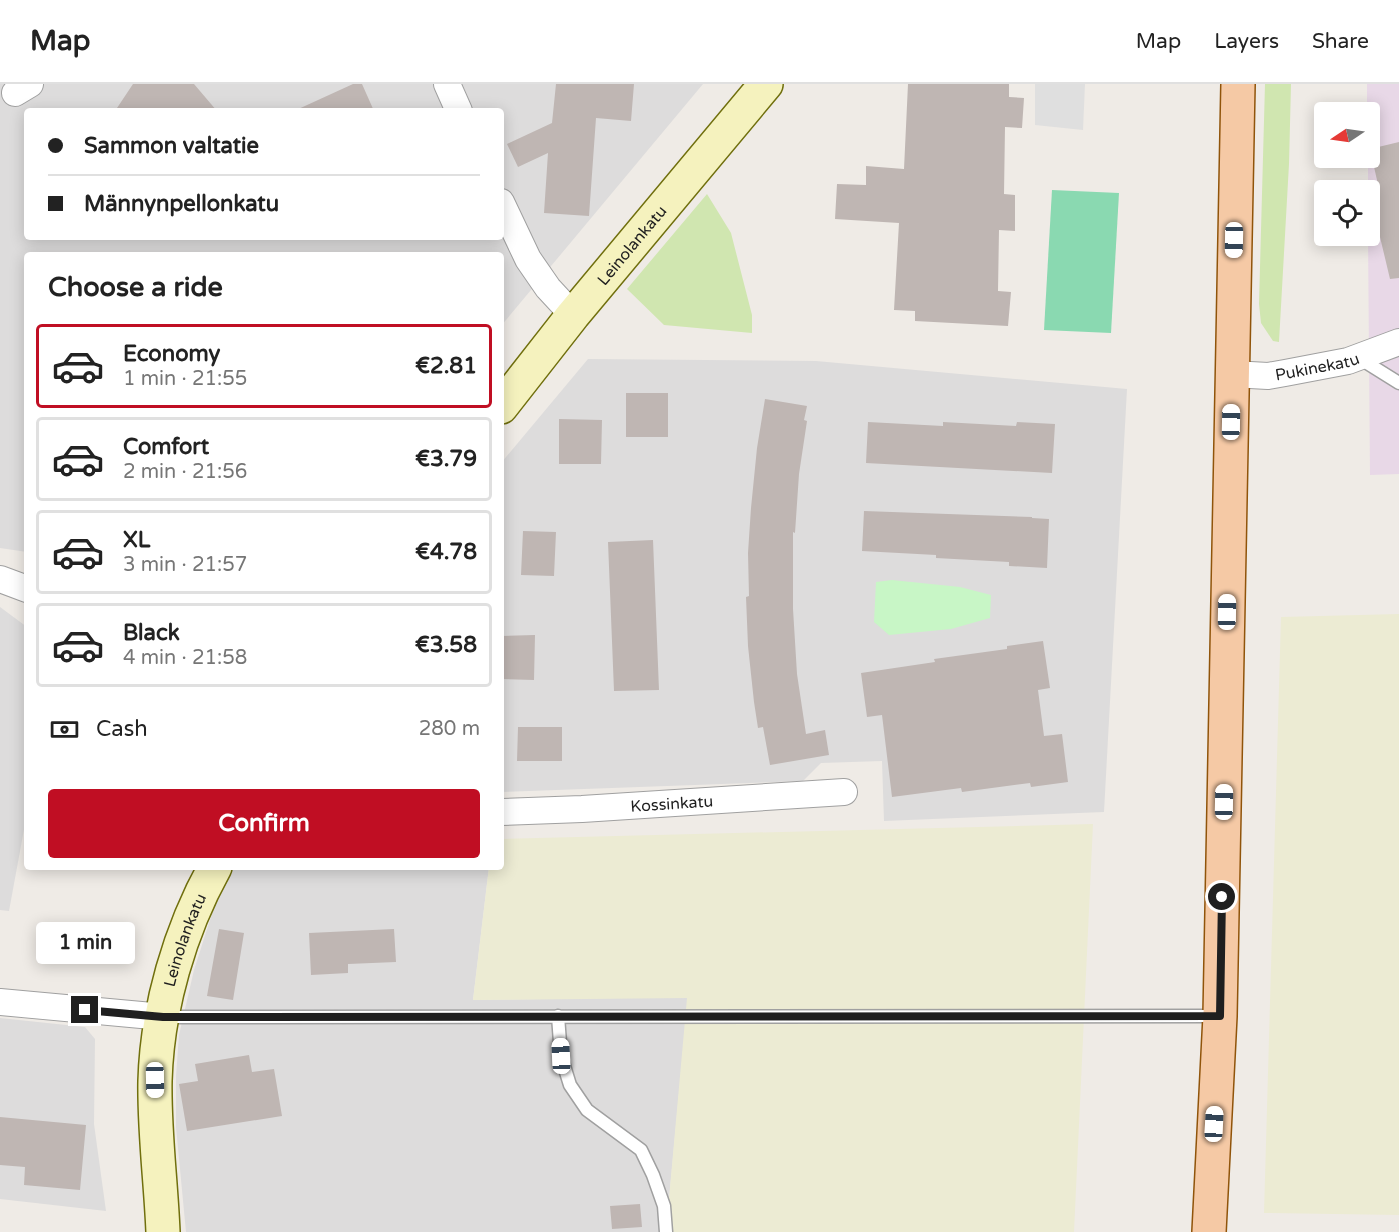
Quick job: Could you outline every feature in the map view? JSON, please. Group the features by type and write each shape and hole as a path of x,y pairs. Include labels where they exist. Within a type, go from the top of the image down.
{"main road":[{"path":"1209,1232 1220,1016 1238,84"}],"street":[{"path":"447,84 458,108"},
{"name":"Leinolankatu","path":"504,403 573,315 766,84"},
{"path":"504,207 528,259 548,288 573,315"},
{"name":"Pukinekatu","path":"1232,374 1268,376 1348,360 1399,342"},
{"path":"0,579 24,588"},
{"name":"Kossinkatu","path":"504,812 844,792"},
{"name":"Leinolankatu","path":"163,1232 156,1117 157,1050 169,985 178,953 192,915 214,870"},
{"path":"0,1002 163,1017"}],"lane":[{"path":"1358,357 1399,383"},
{"path":"558,1016 561,1056 570,1085 587,1110 641,1150 664,1206 666,1232"},
{"path":"163,1017 1220,1016"}],"shaded area":[{"path":"0,84 703,84 504,322 504,252 24,252 24,552 0,548"},
{"path":"1035,84 1085,84 1083,130 1035,125"},
{"path":"1367,84 1399,84 1399,474 1370,475 1368,246 1380,246 1380,180 1368,180 1368,168 1380,168 1380,102 1367,102"},
{"path":"588,359 816,361 1127,389 1104,812 884,821 882,761 821,763 803,781 504,792 504,459"},
{"path":"0,607 24,625 24,829 9,911 0,910"},
{"path":"224,870 489,870 473,1000 688,997 666,1232 186,1232 176,1127 179,1035 194,970 225,873"},
{"path":"0,1018 85,1027 95,1039 94,1124 106,1211 0,1199"}],"green space":[{"path":"1265,84 1291,84 1279,342 1273,341 1261,323 1259,304"},
{"path":"1052,190 1119,193 1111,333 1044,330"},
{"path":"707,194 731,233 752,315 752,333 664,325 627,289"},
{"path":"892,580 960,587 991,595 990,618 951,629 889,635 874,622 876,582"},
{"path":"1399,614 1399,1215 1264,1213 1281,617"},
{"path":"1093,824 1074,1232 666,1232 687,998 473,1000 489,870 504,870 504,839"}],"building":[{"path":"133,84 194,84 214,108 117,108"},
{"path":"353,84 362,84 373,108 301,108"},
{"path":"556,84 634,84 631,121 596,118 589,216 544,213 548,153 518,167 507,144 552,123"},
{"path":"908,84 1009,84 1009,97 1024,98 1022,128 1005,127 1004,194 1015,195 1015,231 999,230 998,291 1011,292 1008,326 915,321 915,311 894,310 899,223 835,219 837,184 866,185 866,166 904,169"},
{"path":"1399,142 1399,278 1390,279 1380,237 1380,180 1377,180 1374,168 1380,168 1380,147"},
{"path":"626,393 668,393 668,437 626,437"},
{"path":"765,399 807,406 795,533 793,532 793,609 797,674 806,734 825,730 829,755 770,765 763,727 758,728 754,702 746,597 749,596 748,553 751,508"},
{"path":"559,419 602,420 601,464 559,464"},
{"path":"868,422 943,426 943,422 1016,426 1017,422 1055,424 1052,473 866,463"},
{"path":"864,511 1049,519 1047,568 1009,566 1009,562 936,558 936,555 862,551"},
{"path":"523,531 556,532 554,576 521,575"},
{"path":"653,540 659,690 614,691 608,542"},
{"path":"535,635 534,680 504,679 504,636"},
{"path":"1043,641 1050,688 1038,690 1044,736 1062,734 1068,782 1031,787 1030,783 962,792 961,788 892,797 882,715 867,717 861,673 935,662 934,659 1007,649 1007,646"},
{"path":"518,727 562,727 562,761 517,761"},
{"path":"219,929 244,933 233,1000 207,996"},
{"path":"394,929 396,962 348,964 348,973 311,975 309,933"},
{"path":"249,1055 252,1072 274,1069 282,1116 187,1131 179,1084 198,1081 195,1064"},
{"path":"0,1117 86,1125 80,1190 24,1185 25,1167 0,1165"},
{"path":"640,1204 642,1227 612,1229 610,1206"}],"route":[{"path":"85,1010 163,1017 1220,1016 1222,897"}]}
